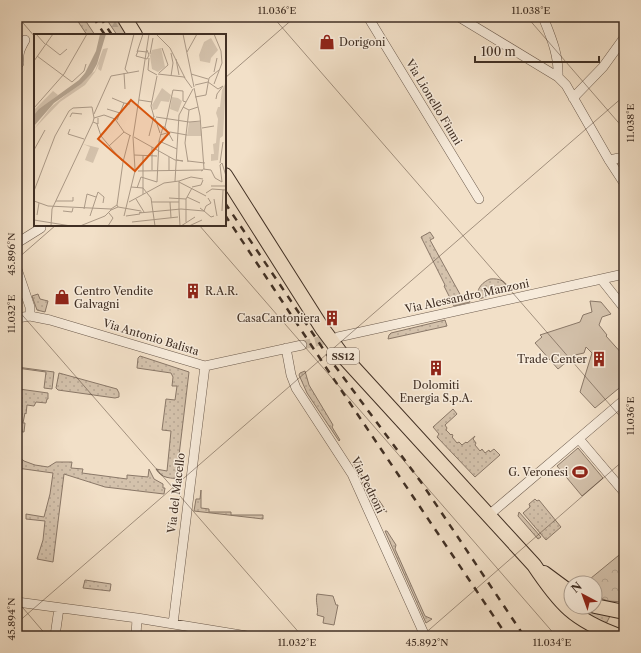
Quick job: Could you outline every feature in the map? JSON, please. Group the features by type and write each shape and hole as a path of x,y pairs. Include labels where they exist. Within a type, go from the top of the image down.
{"main road":[{"path":"124,17 135,34"},
{"name":"SS12","path":"226,177 322,328 342,355 534,565 561,602 581,619 619,636"},
{"name":"SS12","path":"534,565 563,587"},
{"path":"603,608 624,612"},
{"path":"619,636 620,627 624,618"}],"street":[{"name":"Via Lionello Fiumi","path":"368,17 479,199"},
{"path":"458,17 558,77 566,85 608,160 624,183"},
{"path":"543,17 555,48 559,64 558,77"},
{"path":"573,98 603,67 624,38"},
{"path":"18,63 19,50 25,40"},
{"path":"608,160 624,157"},
{"path":"17,243 41,228"},
{"path":"17,269 30,307 30,316"},
{"name":"Via Alessandro Manzoni","path":"338,337 624,274"},
{"path":"601,279 624,308"},
{"name":"Via Antonio Balista","path":"17,318 30,316 50,320 205,366 302,345"},
{"name":"Via Pedroni","path":"286,348 291,375 296,388 352,474 425,636"},
{"name":"Via del Macello","path":"173,624 205,366"},
{"path":"489,515 624,400"},
{"path":"578,439 624,492"},
{"path":"17,602 137,618 173,624 204,633 247,636"},
{"path":"56,636 59,608"},
{"path":"136,636 137,618"}],"green space":[{"path":"75,17 83,17 94,34 86,34"},
{"path":"105,17 116,17 127,34 116,34"},
{"path":"430,232 434,238 430,240 461,296 466,294 470,302 454,306 421,237"},
{"path":"490,279 496,279 504,282 509,290 479,299 477,295 480,287 483,283"},
{"path":"38,294 40,299 48,301 45,312 37,310 32,296"},
{"path":"590,301 601,302 611,314 602,317 599,325 607,335 606,336 624,356 624,384 595,408 580,392 592,353 586,347 584,353 575,355 558,369 535,343 542,337 540,335 580,322 583,315 592,312"},
{"path":"445,320 447,326 388,339 391,333"},
{"path":"140,356 189,372 177,472 182,473 181,479 161,475 156,469 167,471 171,431 162,430 166,399 175,400 177,386 172,386 173,377 171,373 137,368 138,358"},
{"path":"17,367 54,372 52,389 44,388 46,372"},
{"path":"305,371 309,385 333,425 332,427 340,440 339,441 307,393 299,375"},
{"path":"59,373 117,389 119,397 115,398 58,390 56,388"},
{"path":"19,389 48,393 46,403 36,402 34,406 27,405 23,423 25,423 24,432 17,431 17,396"},
{"path":"453,409 457,414 445,425 447,428 446,430 451,435 452,434 452,437 457,443 459,442 462,445 466,442 467,443 475,436 473,439 476,443 475,445 480,451 482,449 485,453 494,449 500,455 475,477 437,437 439,434 433,427"},
{"name":"G. Veronesi","path":"578,448 603,478 582,496 557,466"},
{"path":"17,455 24,461 35,465 48,467 56,462 72,462 71,468 83,469 82,473 127,479 127,475 148,477 149,469 154,479 163,484 163,488 165,488 164,494 105,487 64,474 53,562 37,559 43,540 45,521 26,519 26,514 44,517 50,494 53,473 17,468"},
{"path":"353,462 387,512 374,507"},
{"path":"201,490 201,508 209,509 209,512 231,512 231,515 263,515 263,519 194,511 196,499 200,499"},
{"path":"535,499 537,501 539,500 561,527 546,540 523,513 530,507 529,504"},
{"path":"519,512 541,537 538,539 518,516"},
{"path":"385,531 387,531 396,545 395,549 425,616 432,619 426,623"},
{"path":"624,551 624,602 608,601 603,599 603,575 595,575"},
{"path":"85,580 111,584 110,591 83,588"},
{"path":"317,594 333,596 336,605 338,605 334,625 323,623 324,617 317,615"},
{"path":"603,612 611,614 606,624 587,615 603,615"}],"tunnel":[{"path":"302,345 333,338"}],"railway":[{"path":"93,17 104,34"},
{"path":"100,17 111,34"},
{"path":"226,204 332,362 421,482 524,636"},
{"path":"226,217 507,636"}],"place":[{"name":"Dorigoni","path":"327,42"},
{"name":"R.A.R.","path":"193,291"},
{"name":"Centro Vendite Galvagni","path":"62,297"},
{"name":"CasaCantoniera","path":"332,318"},
{"name":"Trade Center","path":"599,359"},
{"name":"Dolomiti Energia S.p.A.","path":"436,368"},
{"name":"G. Veronesi","path":"580,472"}]}
